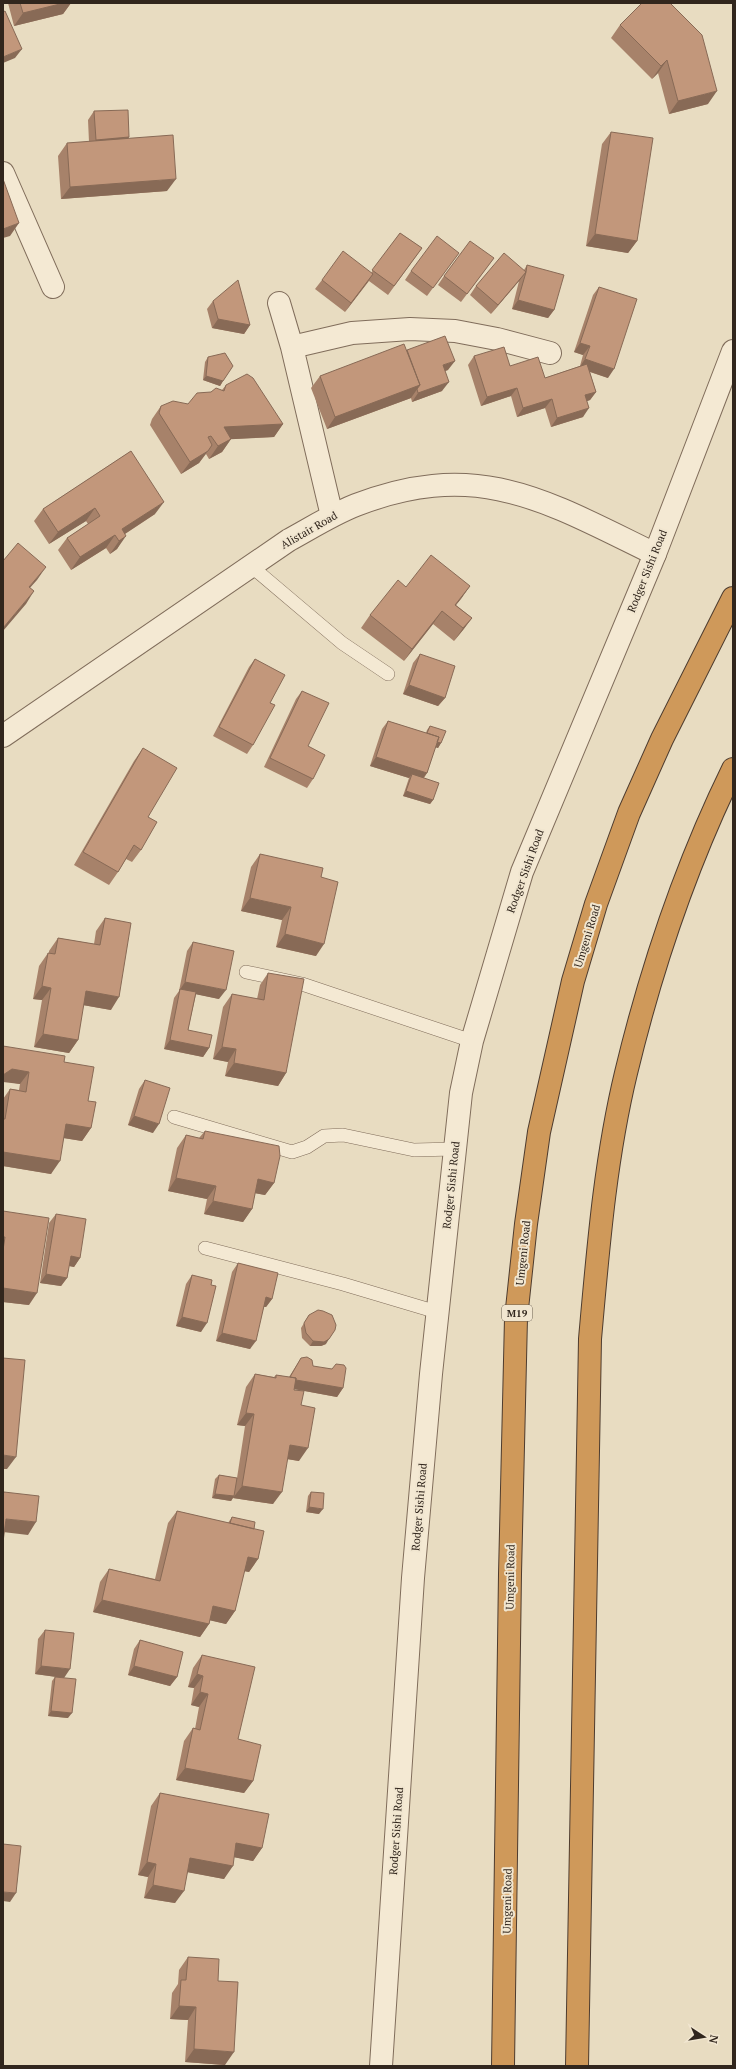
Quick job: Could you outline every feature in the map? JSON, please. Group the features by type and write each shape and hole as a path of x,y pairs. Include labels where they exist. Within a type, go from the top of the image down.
{"highway":[{"name":"Umgeni Road","path":"504,2066 510,1574 516,1318 526,1224 539,1132 573,981 599,897 630,813 662,739 733,598"},
{"path":"576,2066 590,1339 598,1251 609,1165 626,1074 651,978 686,877 733,769"}],"street":[{"path":"3,173 53,287"},
{"path":"279,303 292,348 332,516"},
{"path":"292,348 352,333 410,329 455,331 498,339 550,353"},
{"name":"Rodger Sishi Road","path":"381,2066 413,1578 437,1312 461,1093 472,1041 522,872 655,554 733,351"},
{"name":"Alistair Road","path":"3,736 289,540 332,516 356,505 411,489 444,484 474,484 502,489 534,498 571,513 655,554"}],"lane":[{"path":"251,566 342,642 388,674"},
{"path":"246,972 302,984 472,1041"},
{"path":"174,1117 292,1152 306,1147 324,1136 343,1135 414,1150 454,1149"},
{"path":"205,1248 343,1284 437,1312"}],"building":[{"path":"20,3 64,3 23,13"},
{"path":"642,3 670,3 702,35 717,91 678,101 667,60 661,66 620,25"},
{"path":"5,11 22,49 3,57 3,12"},
{"path":"128,110 129,137 96,140 94,111"},
{"path":"611,132 653,138 637,241 595,234"},
{"path":"173,135 176,179 70,187 67,143"},
{"path":"3,179 19,223 3,229"},
{"path":"400,233 422,248 394,286 372,270"},
{"path":"437,236 459,253 433,288 411,271"},
{"path":"470,241 494,258 467,294 444,276"},
{"path":"343,251 373,274 351,303 322,280"},
{"path":"504,253 526,272 498,305 476,286"},
{"path":"527,265 564,275 554,310 518,300"},
{"path":"238,280 250,325 218,319 213,301"},
{"path":"599,287 637,299 614,369 585,359 590,346 580,343"},
{"path":"445,336 455,361 443,365 449,382 418,393 417,389 420,385 407,350"},
{"path":"404,344 420,385 335,417 320,376"},
{"path":"504,347 510,366 538,357 545,378 587,364 596,392 585,395 589,408 557,418 552,399 523,408 517,388 487,397 474,356"},
{"path":"225,353 233,366 223,381 206,376 208,357"},
{"path":"247,374 253,378 283,424 224,427 231,439 218,446 211,436 208,437 212,445 208,451 190,462 159,413 161,406 173,401 188,404 197,393 211,392 216,388 224,391 226,385"},
{"path":"131,451 164,502 122,529 126,536 119,541 115,535 80,557 67,538 100,516 95,508 58,532 43,509"},
{"path":"18,543 46,567 29,587 34,591 3,628 3,561"},
{"path":"431,555 470,586 455,605 472,618 463,628 442,611 412,649 370,615 398,580 406,587"},
{"path":"420,654 455,666 445,698 409,685"},
{"path":"255,659 285,675 270,703 275,705 253,745 219,727"},
{"path":"302,691 329,703 308,746 325,755 313,779 270,758"},
{"path":"388,721 439,737 427,773 376,757"},
{"path":"430,726 446,731 441,743 437,742 439,737 427,733"},
{"path":"143,748 177,768 148,817 157,822 141,850 134,845 118,872 83,852"},
{"path":"412,774 439,783 433,800 406,791"},
{"path":"260,854 323,868 321,877 338,882 324,944 285,934 291,907 250,898"},
{"path":"105,918 131,923 119,997 86,991 78,1040 43,1034 51,988 42,986 48,953 55,954 58,938 100,945"},
{"path":"193,942 234,951 226,990 185,982"},
{"path":"268,973 304,979 286,1073 234,1063 236,1049 222,1047 232,994 264,1000"},
{"path":"180,989 196,992 188,1030 212,1035 209,1048 170,1040"},
{"path":"3,1046 65,1056 64,1062 94,1067 88,1101 96,1102 91,1128 66,1124 60,1161 3,1152 3,1119 5,1119 10,1089 26,1092 29,1072 12,1069 3,1075"},
{"path":"145,1080 170,1088 159,1124 134,1116"},
{"path":"205,1131 279,1146 280,1156 274,1183 258,1179 252,1209 213,1201 216,1186 176,1178 186,1135 203,1139"},
{"path":"3,1211 49,1218 37,1293 3,1288 3,1250 5,1237 3,1237"},
{"path":"56,1214 86,1219 80,1258 71,1256 67,1278 46,1274"},
{"path":"238,1263 278,1273 272,1299 266,1297 256,1341 222,1333"},
{"path":"192,1275 212,1280 211,1285 216,1286 207,1323 182,1317"},
{"path":"318,1310 332,1315 336,1325 335,1330 329,1339 324,1342 313,1341 306,1333 304,1323 309,1315"},
{"path":"307,1357 312,1360 313,1366 332,1369 336,1364 344,1365 346,1368 343,1388 296,1380 296,1378 290,1377 301,1358"},
{"path":"3,1358 25,1360 16,1457 3,1455"},
{"path":"255,1374 276,1378 276,1375 296,1378 294,1390 304,1391 301,1405 315,1408 308,1448 290,1445 282,1492 242,1486 254,1414 246,1413"},
{"path":"219,1475 237,1478 234,1496 215,1494"},
{"path":"4,1492 39,1496 36,1522 6,1519 3,1542 3,1495"},
{"path":"311,1492 324,1493 323,1509 309,1507"},
{"path":"177,1511 264,1531 258,1559 248,1557 235,1611 213,1606 209,1624 102,1600 109,1569 160,1581"},
{"path":"232,1517 255,1522 254,1529 230,1523"},
{"path":"45,1630 74,1633 70,1669 41,1666"},
{"path":"140,1640 183,1652 177,1677 134,1666"},
{"path":"202,1655 255,1667 238,1739 261,1745 253,1781 185,1768 193,1728 200,1730 208,1694 200,1692 203,1676 197,1674"},
{"path":"55,1677 76,1679 72,1713 51,1711"},
{"path":"160,1793 269,1814 262,1848 236,1843 233,1866 190,1858 184,1891 153,1885 156,1864 147,1862"},
{"path":"3,1844 21,1846 16,1893 3,1892"},
{"path":"188,1957 219,1959 218,1981 238,1982 234,2052 194,2049 196,2007 179,2006 181,1980 186,1980"}]}
